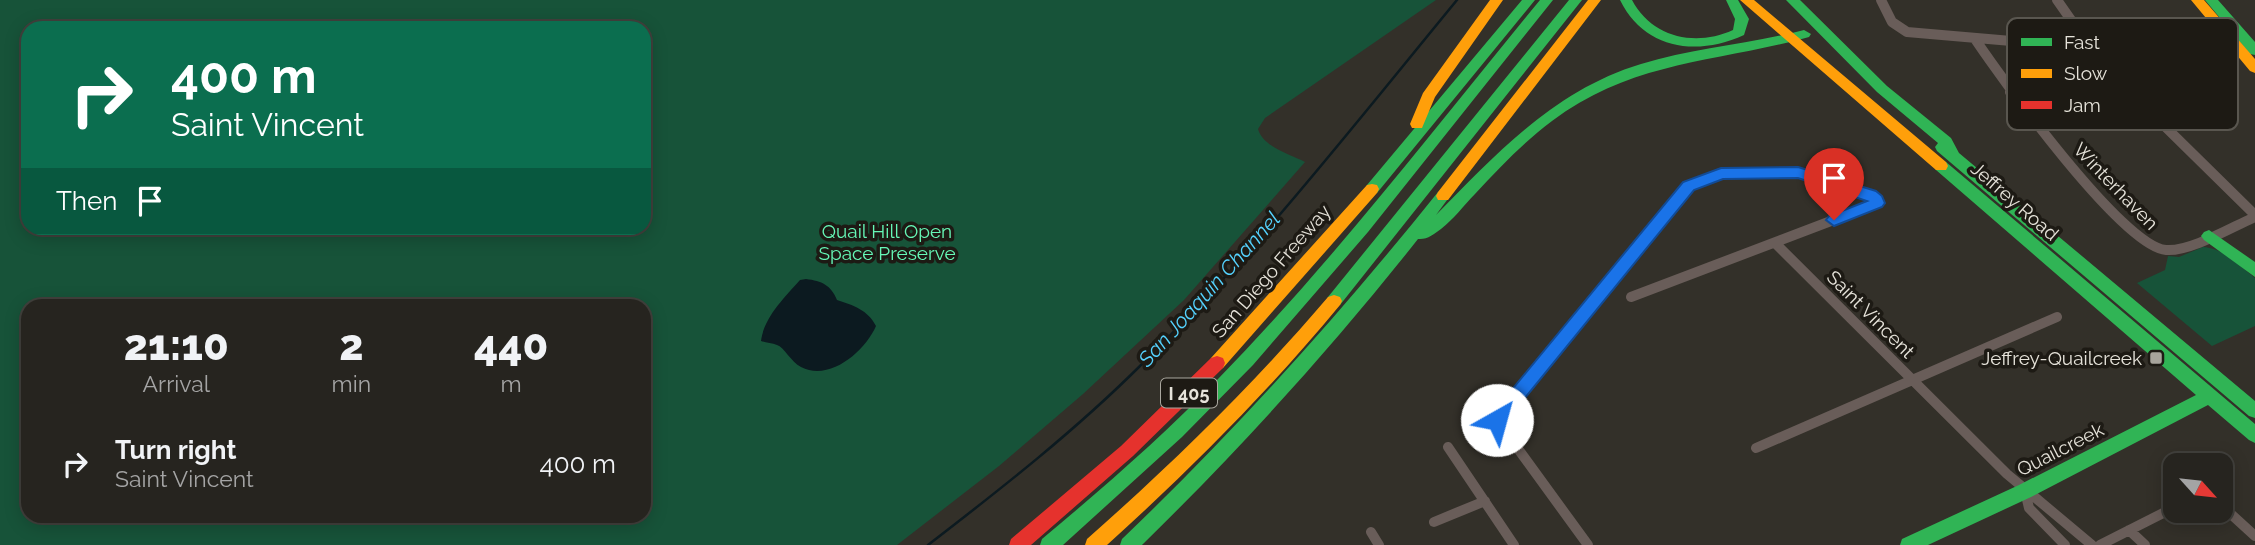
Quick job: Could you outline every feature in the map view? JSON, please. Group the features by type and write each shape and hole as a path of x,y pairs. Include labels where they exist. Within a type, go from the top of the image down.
{"main road":[{"path":"1411,139 1428,96 1497,0"},
{"name":"San Diego Freeway","path":"1018,545 1123,456 1222,359 1314,256 1529,0"},
{"name":"San Diego Freeway","path":"1049,545 1159,448 1247,360 1547,0"},
{"path":"1094,545 1184,463 1255,391 1315,324 1576,0"},
{"path":"1129,545 1198,479 1298,373 1402,248 1595,0"},
{"path":"1626,0 1632,14 1653,31 1681,41 1707,44 1728,40 1741,31 1744,25 1743,17 1732,0"},
{"name":"Jeffrey Road","path":"1746,0 1798,36 1953,156 2255,411"},
{"path":"1402,248 1438,223 1552,110 1579,93 1598,83 1659,64 1758,48 1798,36 1764,0"},
{"path":"1792,0 1874,81 1946,142 1953,156"},
{"path":"2197,0 2211,18"},
{"path":"2211,0 2227,18"},
{"path":"2238,31 2255,51"},
{"name":"Jeffrey Road","path":"1798,36 2255,435"},
{"path":"2238,50 2255,68"},
{"path":"2209,236 2255,271"},
{"name":"Quailcreek","path":"1909,545 2025,491 2210,396"}],"street":[{"path":"1881,0 1892,22 1907,32 2007,41"},
{"path":"2057,0 2070,18"},
{"name":"Winterhaven","path":"1975,39 2007,87"},
{"name":"Winterhaven","path":"2040,130 2105,204 2142,241 2162,250 2177,250 2209,236"},
{"path":"2168,130 2255,216 2209,236"},
{"path":"1588,545 1497,420 1688,186 1721,173 1798,173 1870,195 1877,200 1877,203 1631,297"},
{"name":"Saint Vincent","path":"1775,243 2025,491"},
{"name":"Saint Vincent","path":"1756,448 2057,317"},
{"name":"Quailcreek","path":"2210,396 2228,387"},
{"path":"1448,447 1514,545"},
{"path":"2025,491 2029,508 2036,517 2044,517 2057,530 2061,540"},
{"path":"2025,491 2072,524 2092,545"},
{"path":"1434,522 1485,501"},
{"path":"2100,545 2163,513"},
{"path":"2233,516 2255,536"},
{"path":"2129,530 2146,545"},
{"path":"1371,532 1379,545"}],"green space":[{"name":"Quail Hill Open Space Preserve","path":"0,0 1436,0 1265,118 1258,129 1265,141 1305,162 1184,300 1083,394 999,466 897,545 0,545"},
{"path":"2203,247 2224,254 2255,278 2255,326 2212,346 2137,283 2165,270 2168,256 2179,257"}],"shaded area":[{"path":"806,279 825,285 837,300 864,312 876,326 855,354 835,367 812,371 794,362 780,346 761,341 766,324 776,308 800,280"}],"waterway":[{"name":"San Joaquin Channel","path":"928,545 1065,435 1184,321 1265,232 1457,0"}],"traffic: fast":[{"path":"1372,189 1529,0"},
{"path":"1049,545 1151,455 1247,360 1363,227 1547,0"},
{"path":"1334,301 1576,0"},
{"path":"1626,0 1637,19 1647,28 1659,35 1686,42 1714,41 1739,32 1742,19 1732,0"},
{"path":"1792,0 1882,89 1946,142 1953,156"},
{"path":"2211,0 2227,18"},
{"path":"2238,31 2255,51"},
{"path":"1422,234 1438,223 1522,138 1569,102 1595,87 1623,75 1667,62 1804,34"},
{"path":"1942,147 2255,411"},
{"path":"1941,166 2255,435"},
{"path":"1129,545 1253,420 1369,288 1443,196"},
{"path":"2209,236 2255,271"},
{"path":"1909,545 2025,491 2210,396"}],"traffic: slow":[{"path":"1417,124 1428,96 1497,0"},
{"path":"1443,196 1595,0"},
{"path":"1746,0 1941,166"},
{"path":"2197,0 2212,18"},
{"path":"2238,48 2255,68"},
{"path":"1217,363 1372,189"},
{"path":"1094,545 1219,428 1307,334 1334,301"}],"traffic: jam":[{"path":"1018,545 1127,451 1217,363"}],"place":[{"name":"Jeffrey-Quailcreek","path":"2156,358"}],"route":[{"path":"1497,420 1688,186 1721,173 1798,173 1870,195 1877,200 1877,203 1834,220"}]}
